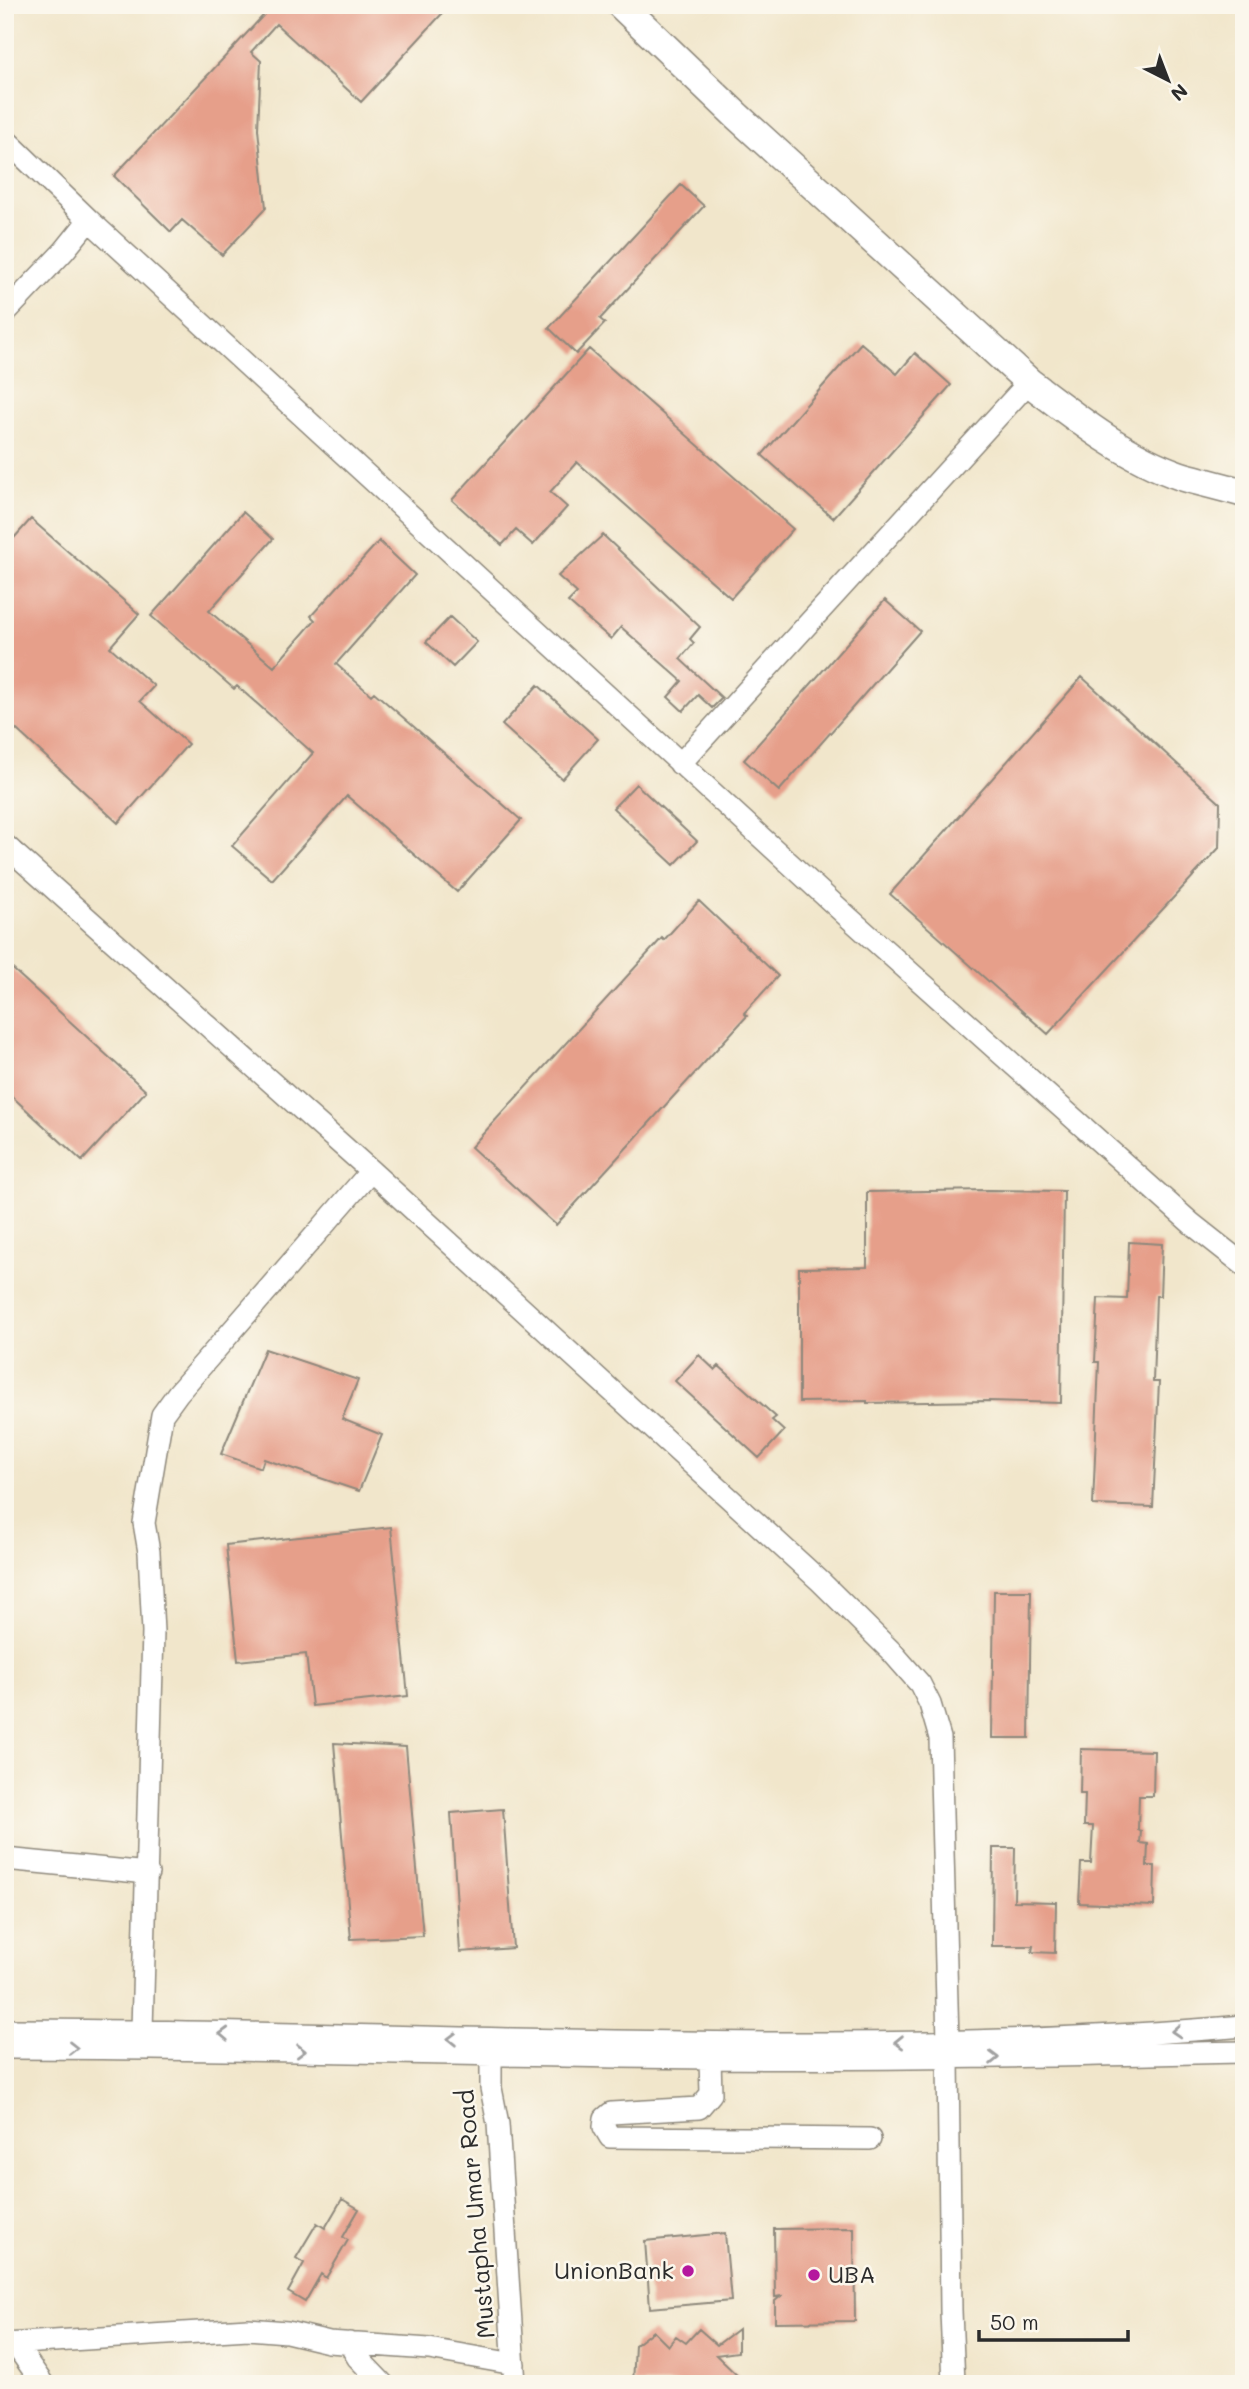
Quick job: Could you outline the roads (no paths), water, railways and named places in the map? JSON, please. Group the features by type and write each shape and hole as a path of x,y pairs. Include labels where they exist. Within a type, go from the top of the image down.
{"main road":[{"path":"621,5 1029,382 1067,412 1122,448 1180,475 1244,493"}],"street":[{"path":"5,139 89,220 680,764 1033,1083 1192,1224 1244,1265"},
{"path":"5,313 64,251 89,220"},
{"path":"680,764 1029,382"},
{"path":"5,845 372,1171 820,1581 891,1651 920,1684 933,1713 940,1738 954,2384"},
{"path":"142,2030 153,1632 149,1552 144,1523 162,1415 178,1393 372,1171"},
{"path":"5,1859 148,1873"},
{"path":"5,2030 142,2030 710,2058 948,2050 1244,2026"},
{"path":"5,2048 709,2044 1244,2053"},
{"name":"Mustapha Umar Road","path":"491,2047 491,2088 498,2124 514,2374"},
{"path":"710,2058 711,2094 699,2108 611,2113 605,2118 604,2127 610,2137 870,2139"},
{"path":"10,2344 248,2329 287,2333 329,2342 429,2349 514,2374"},
{"path":"349,2343 358,2358 383,2384"},
{"path":"10,2344 43,2384"}],"place":[{"name":"UnionBank","path":"688,2271"},
{"name":"UBA","path":"814,2275"}]}
